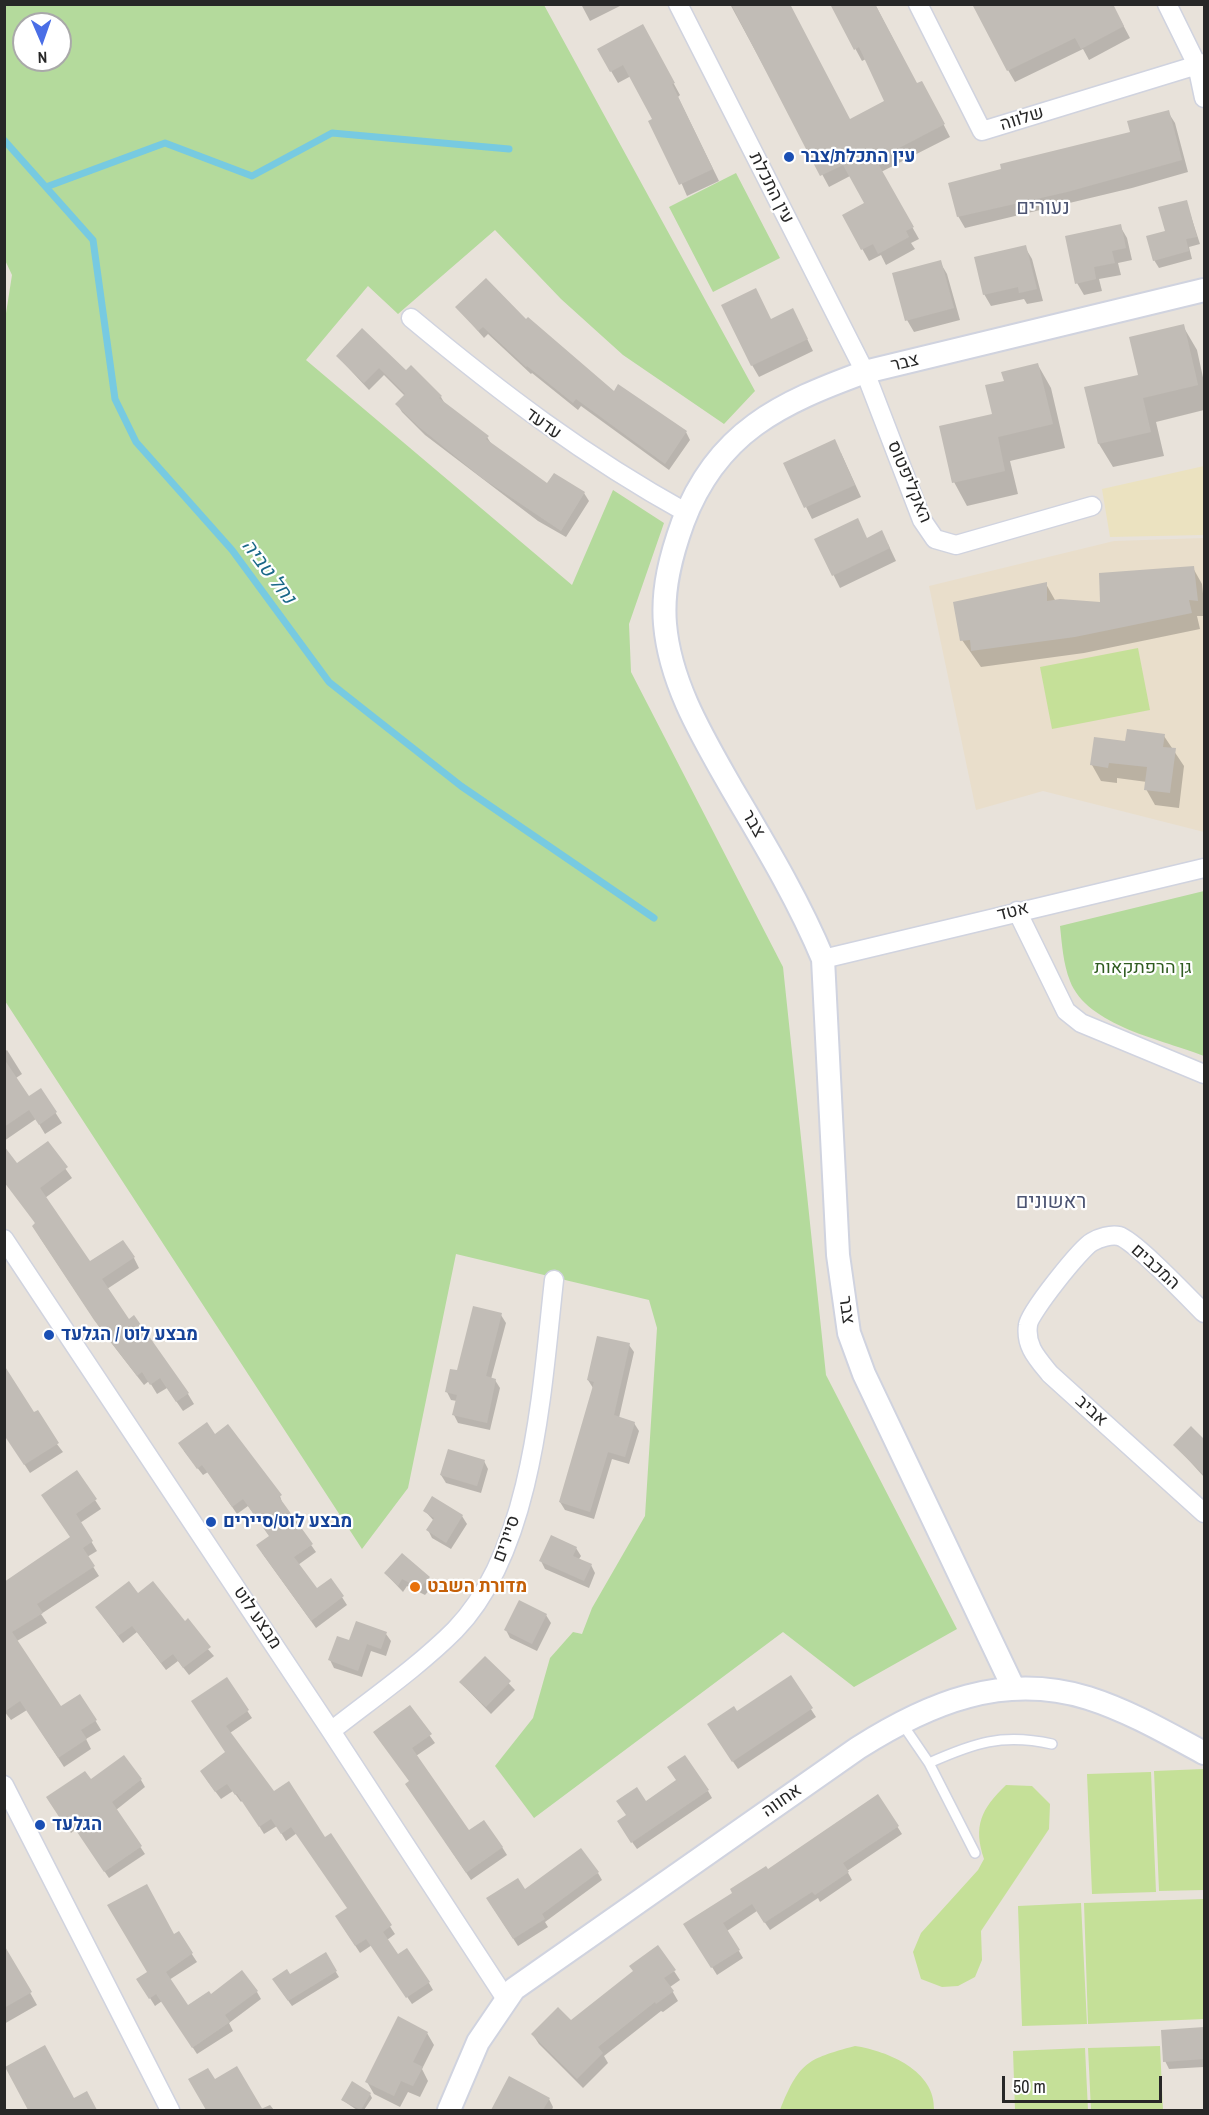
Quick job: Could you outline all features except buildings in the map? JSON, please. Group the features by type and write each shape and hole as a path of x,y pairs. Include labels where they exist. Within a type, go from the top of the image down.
{"street":[{"name":"עין התכלת","path":"678,4 865,372"},
{"name":"שלווה","path":"918,4 982,131 1201,64"},
{"path":"1167,4 1201,64 1204,98"},
{"name":"צבר","path":"1014,1689 864,1374 849,1333 838,1255 823,959 808,923 710,750 685,699 671,660 665,623 665,586 674,547 687,513 706,476 738,436 774,411 815,390 865,372 1204,290"},
{"name":"עדעד","path":"411,318 516,404 570,443 626,479 687,513"},
{"name":"האקליפטוס","path":"865,372 922,520 935,539 956,545 1092,506"},
{"name":"אטד","path":"823,959 1204,868"},
{"path":"1017,911 1066,1011 1091,1028 1204,1074"},
{"name":"המכבים","path":"1049,1290 1090,1243 1107,1237 1120,1236 1204,1313"},
{"name":"מבצע לוט","path":"4,1239 332,1731 506,1999"},
{"name":"סיירים","path":"332,1731 416,1665 456,1629 486,1590 510,1539 527,1472 540,1400 554,1280"},
{"name":"אביב","path":"1049,1290 1028,1322 1027,1336 1032,1352 1050,1374 1204,1513"},
{"name":"אחווה","path":"449,2110 478,2042 514,1989 858,1748 901,1722 946,1703 990,1689 1038,1689 1087,1698 1131,1714 1204,1753"},
{"path":"4,1785 170,2110"}],"lane":[{"path":"901,1722 929,1763 975,1853"},
{"path":"929,1763 965,1747 994,1739 1025,1738 1052,1744"}],"shaded area":[{"path":"1204,538 1204,832 1043,791 976,810 929,586 1114,541"}],"green space":[{"path":"5,5 544,5 755,391 724,424 623,355 561,299 495,230 398,314 368,286 306,360 572,585 613,490 664,523 629,624 631,672 783,967 826,1375 957,1629 854,1687 783,1632 534,1818 495,1766 533,1718 550,1658 573,1632 582,1634 592,1608 645,1516 657,1328 649,1300 456,1254 408,1488 362,1549 5,1001 4,326 12,275 4,258"},
{"path":"736,173 780,258 713,292 669,207"},
{"path":"1138,648 1150,710 1052,729 1040,667"},
{"name":"גן הרפתקאות","path":"1204,891 1204,1056 1128,1029 1092,1009 1079,996 1070,981 1064,960 1060,926"},
{"path":"1204,1769 1204,1890 1159,1891 1154,1771"},
{"path":"1151,1772 1156,1892 1092,1894 1087,1774"},
{"path":"1006,1785 1032,1786 1050,1804 1049,1829 981,1931 982,1960 975,1977 958,1986 942,1987 921,1979 913,1952 921,1933 978,1870 984,1859 979,1837 982,1819 990,1802"},
{"path":"1204,1899 1204,2019 1088,2024 1084,1903"},
{"path":"1081,1903 1087,2024 1022,2026 1018,1906"},
{"path":"855,2046 882,2053 908,2065 927,2084 933,2096 934,2110 780,2110 793,2082 806,2065 825,2055"},
{"path":"1160,2046 1163,2110 1091,2110 1088,2048"},
{"path":"1085,2048 1088,2110 1015,2110 1013,2051"}],"sand":[{"path":"1204,466 1204,535 1110,537 1102,489"}],"waterway":[{"path":"46,187 165,143 252,176 332,133 509,149"},
{"name":"נחל טביה","path":"4,140 93,240 115,399 136,442 232,550 329,682 461,786 654,918"}],"place":[{"name":"עין התכלת/צבר","path":"789,157"},
{"name":"מבצע לוט / הגלעד","path":"49,1335"},
{"name":"מבצע לוט/סיירים","path":"211,1522"},
{"name":"מדורת השבט","path":"415,1587"},
{"name":"הגלעד","path":"40,1825"}],"district":[{"name":"נעורים","path":"1043,209"},
{"name":"ראשונים","path":"1051,1203"}]}
